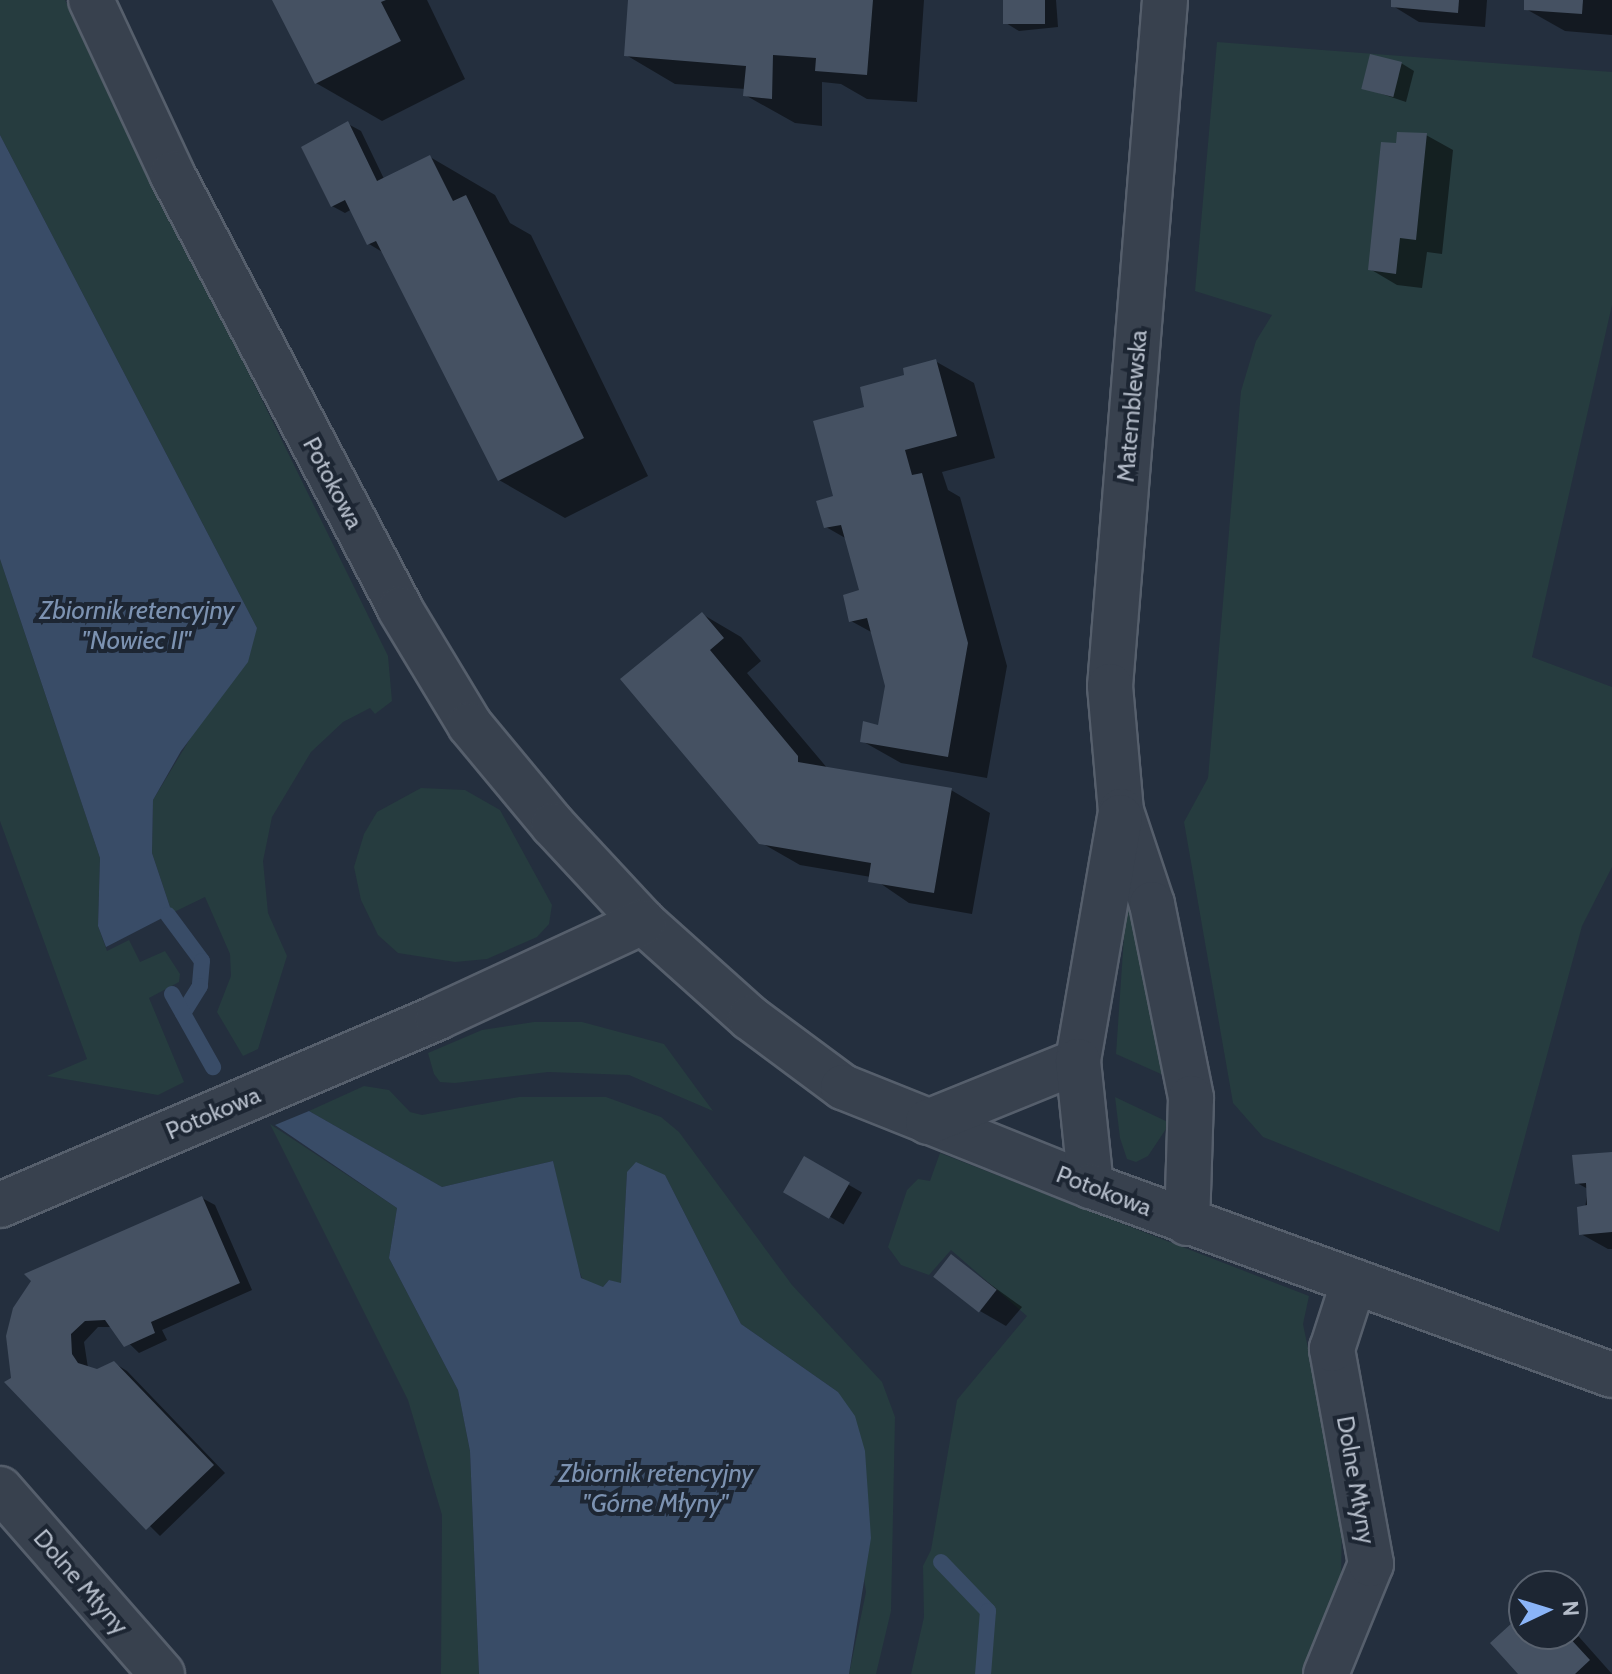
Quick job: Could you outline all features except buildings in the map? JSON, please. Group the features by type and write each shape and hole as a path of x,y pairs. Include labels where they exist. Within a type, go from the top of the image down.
{"street":[{"name":"Potokowa","path":"91,0 174,178 400,609 470,725 643,922 798,1057 843,1087 1187,1223 1612,1375"},
{"name":"Matemblewska","path":"1165,0 1110,686 1121,811 1152,904 1191,1098 1187,1223"},
{"name":"Matemblewska","path":"1091,1186 1078,1061 1121,811"},
{"name":"Potokowa","path":"0,1205 438,1017 643,922"},
{"path":"928,1122 1078,1061"},
{"name":"Dolne Młyny","path":"1326,1674 1371,1564 1332,1349 1354,1281"},
{"name":"Dolne Młyny","path":"0,1489 162,1674"}],"green space":[{"path":"0,0 65,0 388,656 392,701 375,714 370,708 343,722 311,752 272,817 263,861 268,913 287,956 258,1049 243,1056 217,1012 231,976 230,954 205,897 172,913 152,853 153,800 257,628 0,135"},
{"path":"1217,42 1612,72 1612,305 1532,657 1612,687 1612,867 1582,926 1499,1232 1263,1137 1233,1103 1184,822 1208,778 1241,391 1256,341 1272,315 1195,291"},
{"path":"0,559 100,858 98,926 107,951 129,940 140,962 165,951 180,974 179,982 149,998 184,1082 158,1095 47,1076 87,1059 0,821"},
{"path":"421,788 465,790 500,810 552,905 549,924 537,937 487,959 455,962 398,953 378,935 361,900 354,867 364,834 377,812"},
{"path":"1127,892 1170,1078 1116,1054"},
{"path":"534,1022 582,1022 664,1044 713,1111 629,1075 548,1072 455,1083 440,1082 434,1074 428,1053 482,1030"},
{"path":"364,1086 389,1090 410,1112 422,1115 519,1097 606,1097 661,1117 679,1132 792,1285 882,1382 895,1417 891,1611 876,1674 849,1674 866,1592 838,1392 741,1324 665,1175 627,1172 621,1284 609,1280 603,1287 592,1285 582,1278 573,1254 553,1161 442,1187 309,1111"},
{"path":"1115,1097 1170,1123 1148,1156 1136,1162 1127,1159 1120,1138"},
{"path":"270,1124 397,1208 389,1258 458,1390 470,1451 479,1674 441,1674 442,1515 408,1400"},
{"path":"940,1153 1309,1296 1303,1324 1342,1514 1341,1582 1303,1674 911,1674 924,1617 923,1566 931,1550 957,1400 1027,1316 951,1250 929,1275 901,1265 888,1247 907,1190 918,1179 930,1181"}],"water":[{"name":"Zbiornik retencyjny \"Nowiec II\"","path":"0,135 257,628 248,662 181,751 153,800 152,853 172,913 106,947 98,926 100,858 0,559"},
{"name":"Zbiornik retencyjny \"Górne Młyny\"","path":"309,1111 442,1187 553,1161 581,1278 603,1287 609,1280 621,1283 627,1172 636,1162 665,1175 741,1324 838,1392 855,1416 865,1451 871,1538 849,1674 479,1674 470,1451 458,1390 389,1258 397,1208 275,1125"}],"waterway":[{"path":"168,915 202,961 200,986 183,1013"},
{"path":"172,994 213,1067"},
{"path":"941,1562 988,1611 983,1674"}]}
